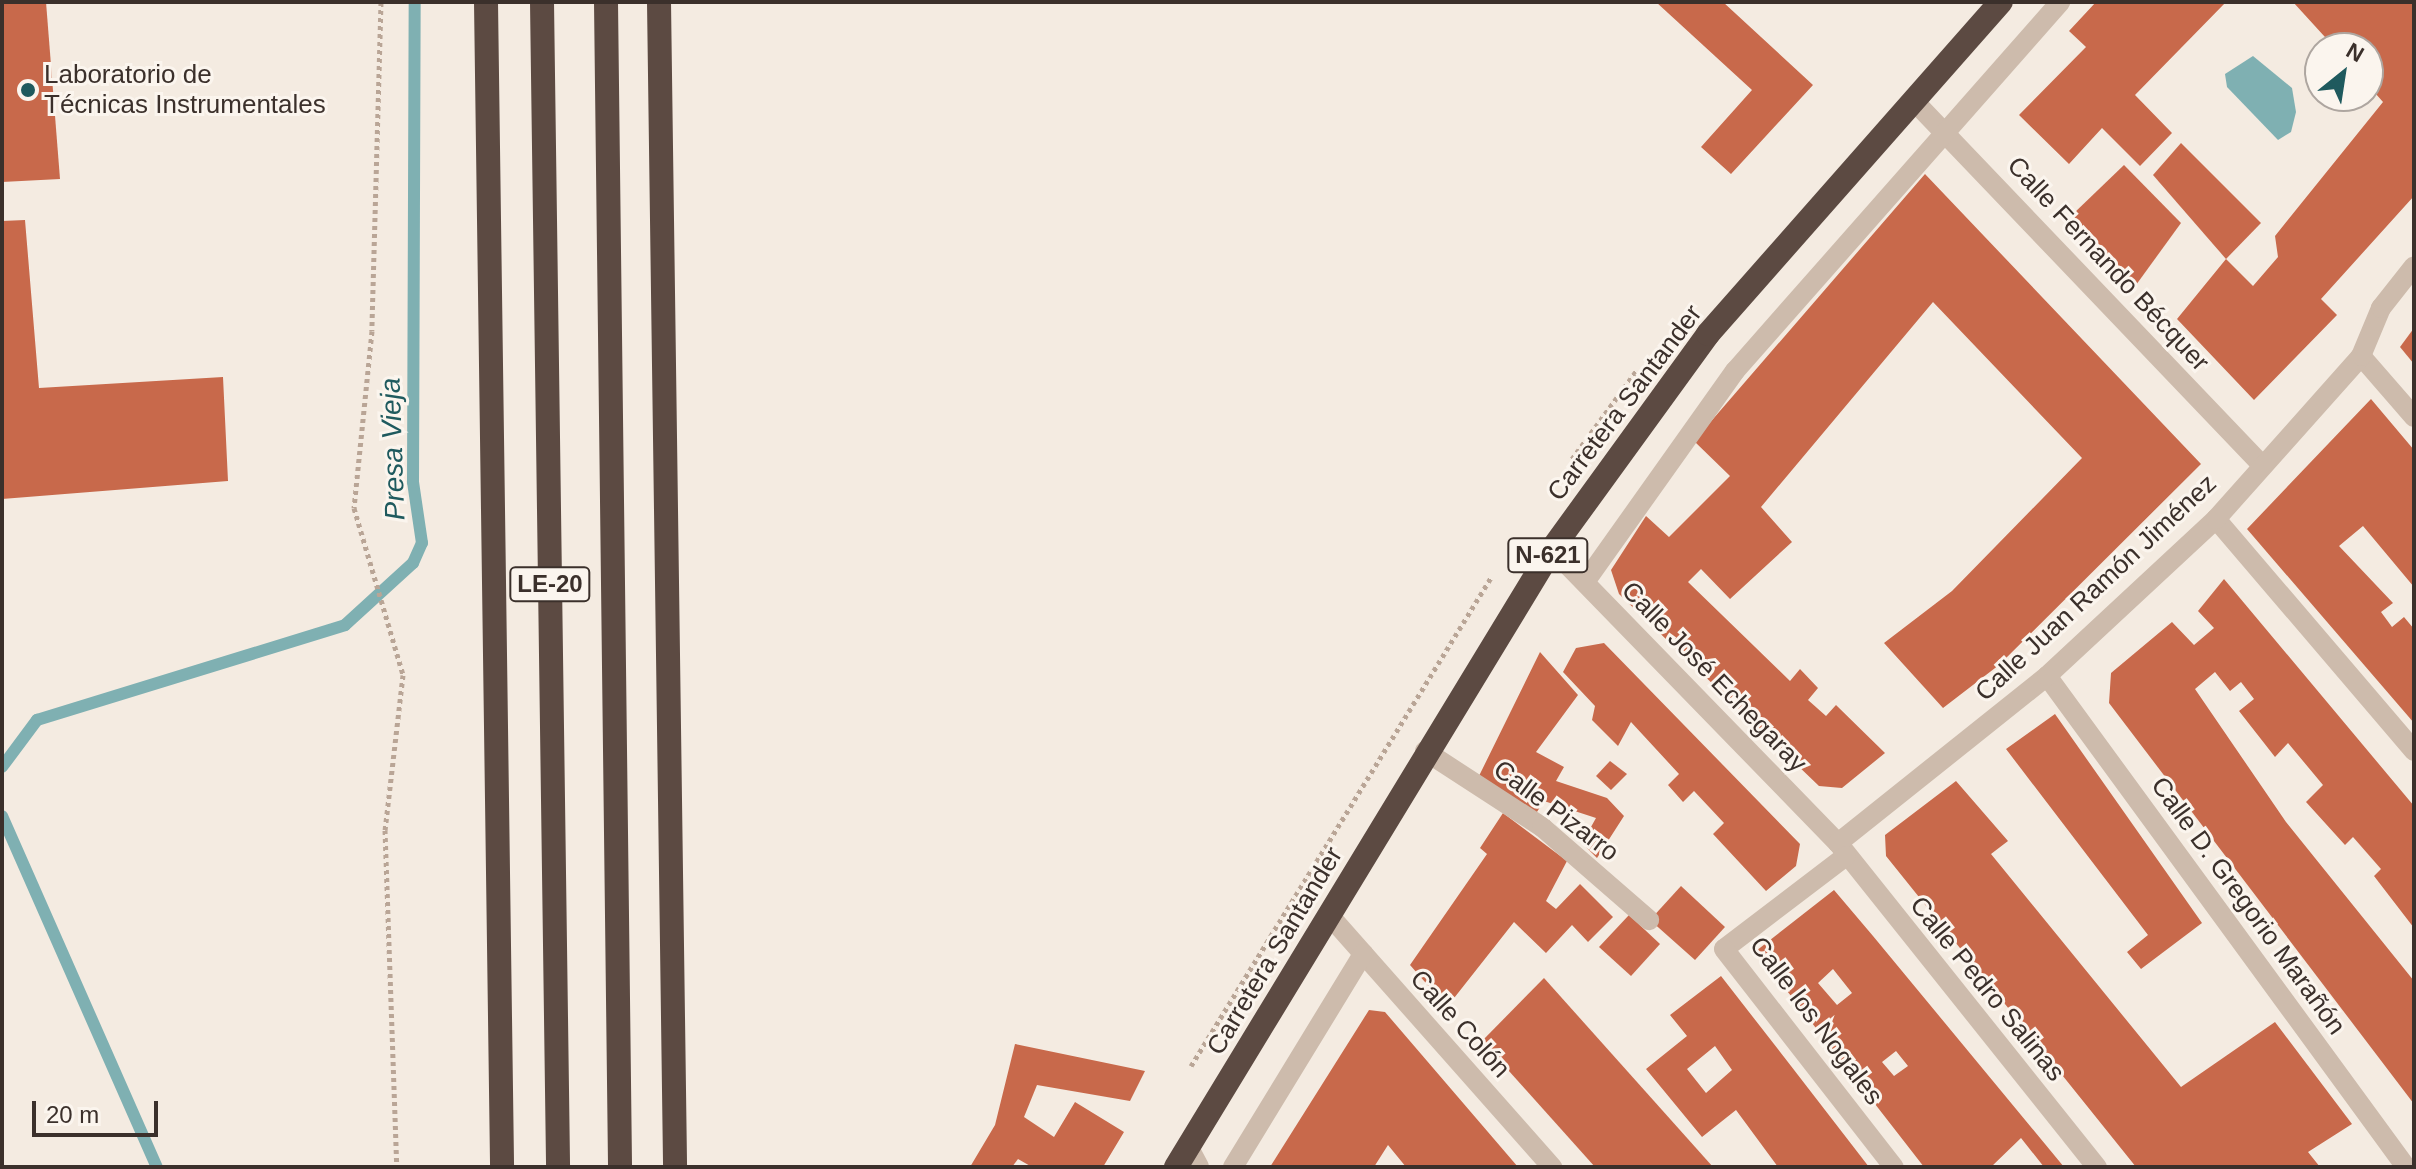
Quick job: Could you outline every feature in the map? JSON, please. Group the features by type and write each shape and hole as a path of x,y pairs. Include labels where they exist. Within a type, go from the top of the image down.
{"highway":[{"path":"486,2 502,1167"},
{"name":"LE-20","path":"542,2 558,1167"},
{"name":"LE-20","path":"606,2 620,1167"},
{"path":"659,2 675,1167"},
{"name":"Carretera Santander","path":"1188,1161 1425,751 1552,549 1708,334 2001,2"}],"street":[{"path":"1585,582 1735,371 2060,2"},
{"name":"Calle Fernando Bécquer","path":"1914,101 1945,129 2262,465"},
{"name":"Calle Juan Ramón Jiménez","path":"1842,850 2047,676 2216,519 2361,356 2381,308 2414,266"},
{"path":"2361,356 2414,417"},
{"path":"2216,519 2414,751"},
{"name":"Calle José Echegaray","path":"1552,549 1842,850"},
{"name":"Calle D. Gregorio Marañón","path":"2047,676 2406,1167"},
{"name":"Calle Pizarro","path":"1425,751 1542,827 1649,920"},
{"name":"Calle los Nogales","path":"1842,850 1724,949 1894,1167"},
{"name":"Calle Pedro Salinas","path":"1842,850 2097,1167"},
{"name":"Calle Colón","path":"1329,915 1552,1167"},
{"path":"1233,1167 1363,954"}],"path":[{"path":"381,2 372,331 354,508 373,578 400,648 404,706 385,830 397,1167"}],"water":[{"path":"2253,56 2292,88 2296,112 2291,132 2278,140 2227,87 2225,74"}],"building":[{"name":"Laboratorio de Técnicas Instrumentales","path":"2,2 46,2 60,179 2,182"},
{"path":"1656,2 1723,2 1813,85 1731,174 1701,147 1752,90"},
{"path":"2096,2 2226,2 2135,95 2172,133 2140,166 2102,128 2069,164 2019,115 2086,47 2069,31"},
{"path":"2293,2 2414,2 2414,196 2321,299 2337,315 2254,400 2177,319 2226,259 2253,286 2278,257 2275,236 2375,112 2384,112 2384,32 2320,32"},
{"path":"2181,143 2261,223 2226,259 2153,175"},
{"path":"2124,165 2181,223 2136,285 2072,215"},
{"path":"1925,174 2201,464 1999,665 1943,708 1884,643 1952,591 2082,458 1933,302 1761,507 1792,542 1730,599 1701,569 1688,582 1790,681 1800,669 1818,688 1808,700 1826,716 1836,705 1885,753 1842,788 1819,786 1619,594 1611,570 1646,516 1669,537 1730,476 1694,441"},
{"path":"25,220 39,388 223,377 228,481 2,499 2,221"},
{"path":"2414,328 2414,364 2400,347"},
{"path":"2371,399 2414,450 2414,587 2363,526 2339,546 2393,603 2381,612 2392,627 2404,617 2414,629 2414,723 2247,529"},
{"path":"2224,579 2414,806 2414,928 2374,876 2381,869 2353,837 2345,845 2306,802 2323,785 2288,743 2275,757 2239,711 2254,699 2241,682 2230,691 2215,672 2195,689 2286,822 2414,981 2414,1104 2109,703 2111,673 2172,622 2194,645 2214,628 2198,611"},
{"path":"1604,643 1800,844 1796,866 1766,891 1713,834 1724,823 1694,791 1683,802 1668,785 1679,774 1631,722 1618,746 1592,720 1595,706 1563,672 1576,648"},
{"path":"1540,652 1578,695 1536,752 1564,767 1556,781 1607,798 1624,816 1597,858 1582,843 1596,818 1544,801 1535,815 1477,780"},
{"path":"2055,714 2202,923 2141,969 2127,952 2148,935 2006,749"},
{"path":"1610,761 1627,774 1611,790 1596,776"},
{"path":"1956,781 2008,841 1991,854 2181,1087 2275,1022 2352,1124 2308,1152 2320,1167 2136,1167 1886,856 1885,835"},
{"path":"1503,813 1567,861 1546,901 1556,909 1580,884 1613,917 1588,942 1572,925 1546,953 1514,922 1447,1007 1410,965 1487,854 1480,848"},
{"path":"1681,886 1725,927 1695,960 1650,920"},
{"path":"1834,890 2064,1167 2044,1167 2021,1138 1991,1167 1924,1167 1756,951","holes":["1833,969 1852,993 1837,1005 1818,983","1896,1051 1908,1066 1894,1076 1882,1062"]},
{"path":"1629,915 1660,944 1631,976 1599,947"},
{"path":"1721,976 1869,1167 1778,1167 1736,1110 1702,1137 1646,1069 1687,1036 1670,1015","holes":["1715,1046 1732,1070 1706,1093 1687,1069"]},
{"path":"1544,978 1713,1167 1595,1167 1482,1041"},
{"path":"1369,1010 1385,1012 1518,1167 1406,1167 1388,1145 1374,1167 1270,1167"},
{"path":"1015,1044 1145,1071 1130,1101 1037,1085 1024,1117 1054,1137 1075,1102 1124,1132 1103,1167 1032,1167 1018,1159 1012,1167 970,1167 995,1125"}],"waterway":[{"name":"Presa Vieja","path":"2,767 37,720 345,625 413,563 422,543 413,482 415,2"},
{"name":"Presa Vieja","path":"2,816 157,1167"}],"place":[{"name":"Laboratorio de Técnicas Instrumentales","path":"28,90"}]}
